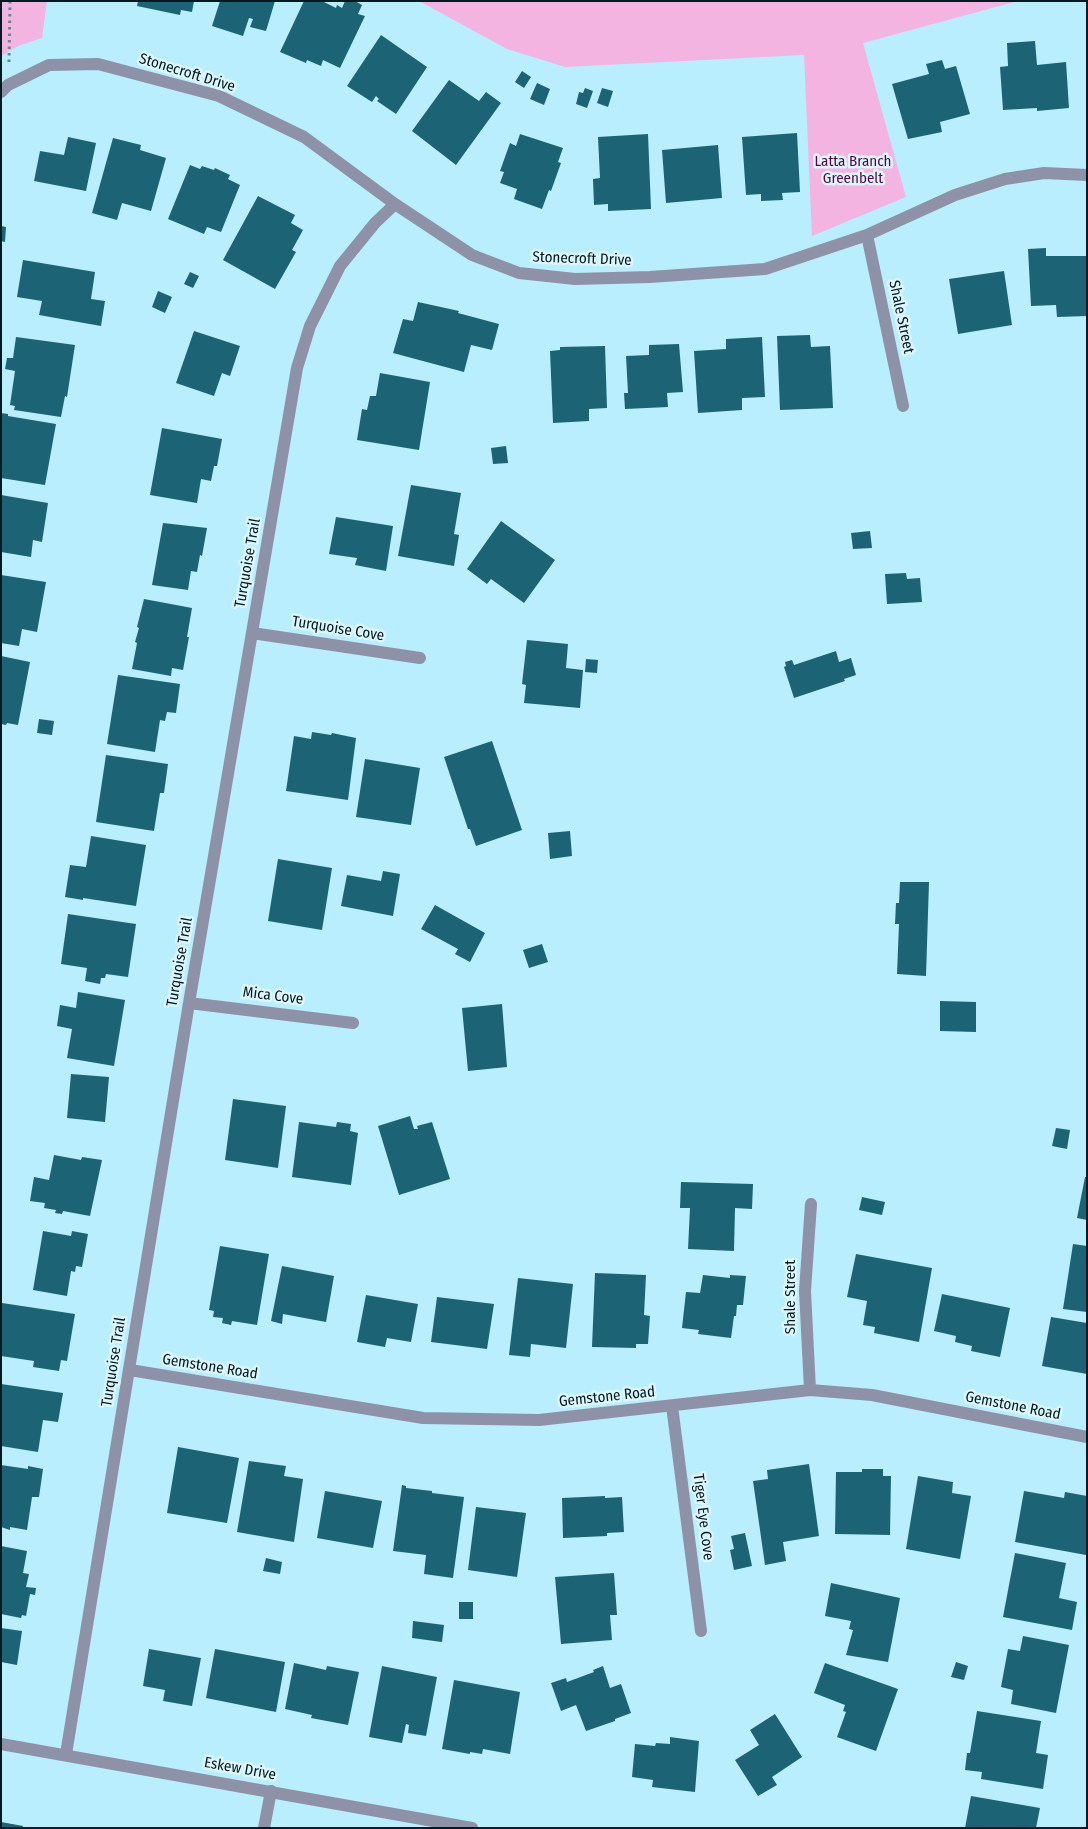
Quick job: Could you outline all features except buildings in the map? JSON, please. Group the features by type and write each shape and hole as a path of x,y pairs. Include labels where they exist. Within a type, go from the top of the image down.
{"street":[{"name":"Stonecroft Drive","path":"5,89 49,65 98,64 219,96 304,137 395,204 472,255 519,273 575,279 650,277 765,269 867,235 955,195 1005,179 1044,173 1087,175"},
{"name":"Turquoise Trail","path":"66,1754 189,1003 297,368 310,326 340,266 375,223 395,204"},
{"name":"Shale Street","path":"867,235 902,406"},
{"name":"Turquoise Cove","path":"252,633 420,658"},
{"name":"Mica Cove","path":"189,1003 353,1023"},
{"name":"Shale Street","path":"810,1390 805,1291 812,1204"},
{"name":"Gemstone Road","path":"130,1370 423,1418 539,1420 810,1390 872,1395 1087,1437"},
{"name":"Tiger Eye Cove","path":"672,1406 701,1632"},
{"name":"Eskew Drive","path":"1,1744 66,1754 472,1828"},
{"path":"264,1828 271,1791"}],"path":[{"path":"5,89 10,1"}],"green space":[{"path":"1,1 47,1 42,38 18,46 1,56"},
{"name":"Latta Branch Greenbelt","path":"419,1 1018,1 863,43 906,197 812,236 804,55 565,67 507,49"}]}
